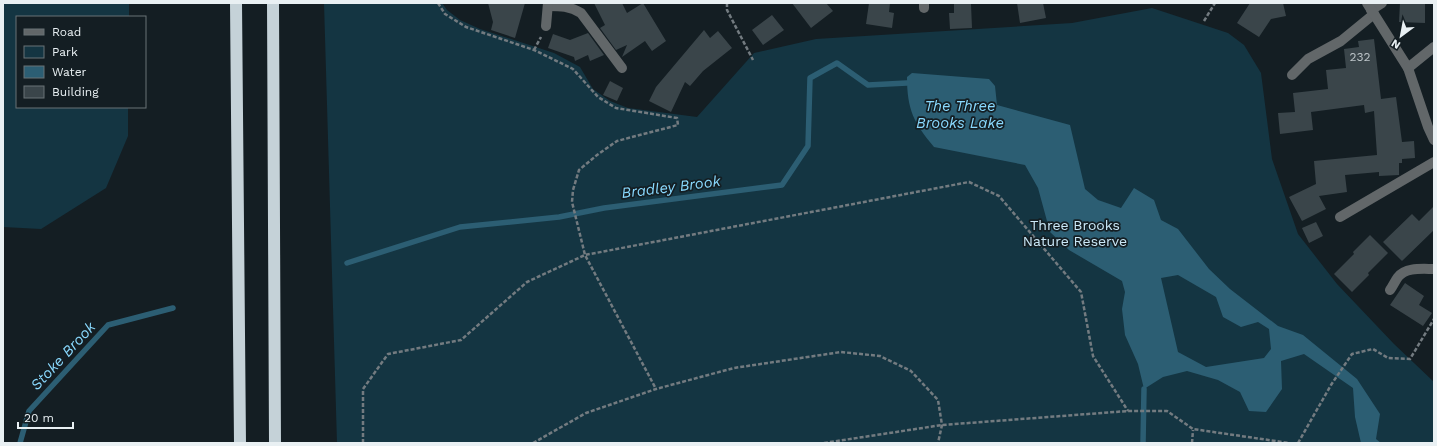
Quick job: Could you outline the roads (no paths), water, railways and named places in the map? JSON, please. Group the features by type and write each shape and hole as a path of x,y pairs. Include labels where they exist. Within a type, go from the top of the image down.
{"highway":[{"path":"236,3 240,443"},
{"path":"273,3 275,443"}],"street":[{"path":"1292,75 1308,59 1341,41 1370,9 1382,3"},
{"path":"546,26 548,4 573,8 581,13 622,68"},
{"path":"1370,9 1408,68 1428,127 1434,140"},
{"path":"1408,68 1434,47"},
{"path":"1340,217 1434,162"},
{"path":"1390,290 1402,272 1412,269 1434,269"}],"water":[{"name":"The Three Brooks Lake","path":"912,73 989,79 995,86 997,105 1070,125 1085,189 1098,200 1121,208 1134,188 1154,200 1161,220 1178,229 1209,269 1230,289 1278,326 1303,335 1357,379 1380,414 1376,439 1381,443 1361,443 1355,417 1353,388 1304,354 1281,361 1282,389 1266,412 1249,411 1240,392 1218,380 1187,371 1163,377 1144,389 1138,364 1125,335 1122,309 1125,292 1122,281 1069,250 1050,232 1038,188 1025,165 934,147 921,131 913,115 908,98 907,77","holes":["1178,275 1216,297 1223,317 1241,327 1258,322 1269,329 1271,349 1264,358 1206,367 1178,352 1161,278"]}],"waterway":[{"name":"Bradley Brook","path":"347,263 460,227 559,217 604,208 782,185 808,146 810,78 837,63 868,85 907,83"},
{"name":"Stoke Brook","path":"20,443 29,411 108,325 173,308"},
{"path":"1143,443 1144,389"}],"park label":[{"name":"Three Brooks Nature Reserve","path":"1075,234"}]}
